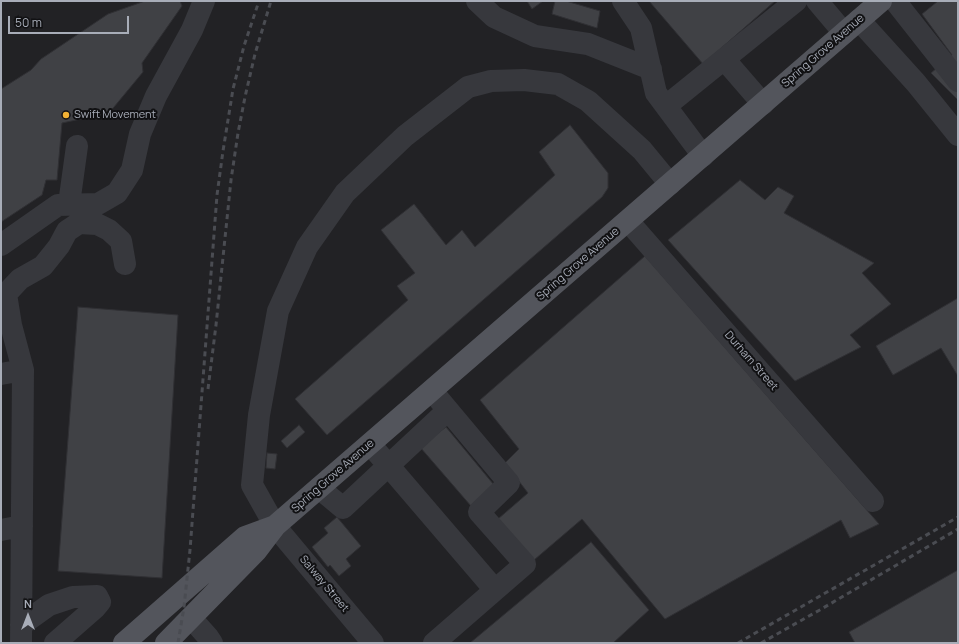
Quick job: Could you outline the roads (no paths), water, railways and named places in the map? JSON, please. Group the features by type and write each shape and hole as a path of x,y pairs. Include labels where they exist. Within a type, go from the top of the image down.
{"main road":[{"name":"Spring Grove Avenue","path":"166,643 256,551 275,526 881,1"},
{"name":"Spring Grove Avenue","path":"124,643 246,538 275,526"}],"lane":[{"path":"1,245 58,205 98,204 117,193 132,170 140,134 156,96 192,30 204,1"},
{"path":"477,1 494,17 535,36 588,44 651,69"},
{"path":"623,1 642,28 656,92 703,156"},
{"path":"666,106 796,1"},
{"path":"817,1 851,26 916,83 958,135"},
{"path":"895,1 958,81"},
{"path":"724,60 763,104"},
{"name":"Salway Street","path":"373,643 275,526 252,485 259,415 278,311 307,247 345,193 405,136 468,87 491,81 524,80 558,84 588,101 642,150 670,184"},
{"path":"69,204 77,146"},
{"name":"Durham Street","path":"628,221 873,501"},
{"path":"21,634 11,528 23,370 11,325 6,294 20,279 43,266 59,246 67,231 79,223 97,224 110,230 121,241 125,264"},
{"path":"1,374 23,370"},
{"path":"432,391 509,483 479,512 525,564 434,643"},
{"path":"319,488 343,508 448,410"},
{"path":"370,444 494,590"},
{"path":"21,634 49,605 73,597 97,596 100,602 95,608 55,643"},
{"path":"191,618 212,643"}],"railway":[{"path":"178,643 184,607 190,550 217,195 233,89 244,46 259,1"},
{"path":"208,389 231,180 238,133 255,54 271,1"},
{"path":"738,643 958,517"},
{"path":"761,643 958,529"}],"place":[{"name":"Swift Movement","path":"66,115"}]}
